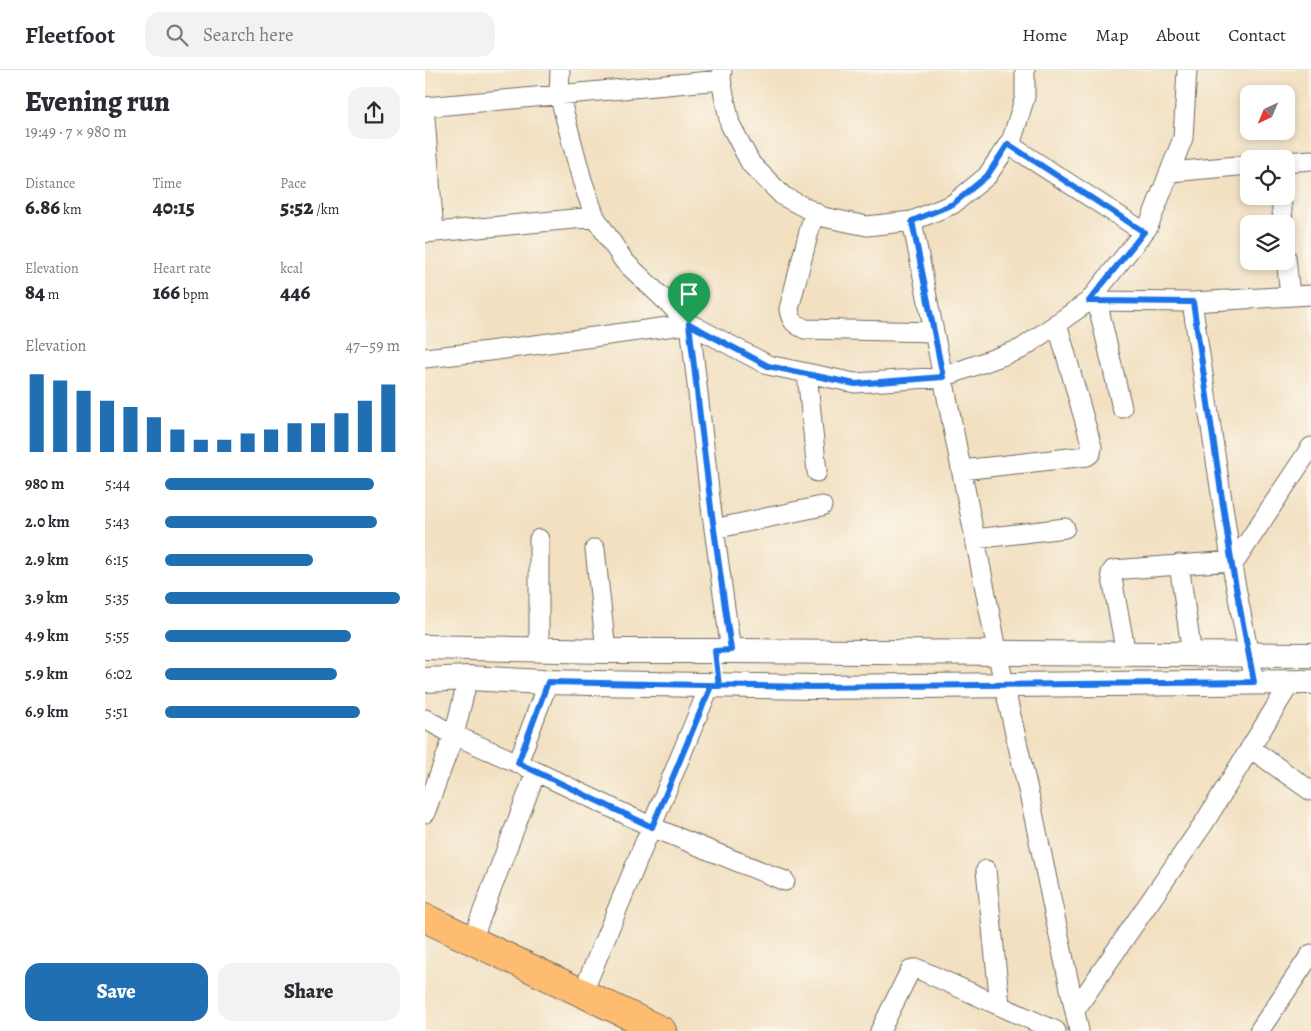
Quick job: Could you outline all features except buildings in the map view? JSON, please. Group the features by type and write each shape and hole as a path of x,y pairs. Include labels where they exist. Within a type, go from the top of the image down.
{"main road":[{"path":"425,918 662,1031"}],"street":[{"path":"560,70 559,94 582,180 595,216 625,261 689,324 768,366 855,384 943,377 1021,349 1057,323 1093,301 1148,226 1170,172 1183,138 1187,70"},
{"path":"425,107 721,75 730,124 751,164 783,196 823,217 867,226 912,221 953,204 987,176 1012,139 1025,97 1025,70"},
{"path":"425,118 429,232 595,216"},
{"path":"1008,144 1144,232"},
{"path":"1295,161 1311,160"},
{"path":"1170,172 1240,166"},
{"path":"814,212 789,309 791,319 795,325 805,329 934,332"},
{"path":"912,221 997,653 1079,1031"},
{"path":"1287,270 1289,296"},
{"path":"1093,301 1193,302 1311,295"},
{"path":"1093,301 1123,408"},
{"path":"1193,302 1232,563 1254,682"},
{"path":"962,470 1087,456 1091,453 1092,447 1057,323"},
{"path":"425,358 689,324"},
{"path":"583,992 652,827 715,686 723,651 714,529 689,324"},
{"path":"807,374 817,472"},
{"path":"1232,563 1311,447"},
{"path":"714,529 822,506"},
{"path":"975,539 1065,528"},
{"path":"539,539 539,649"},
{"path":"595,549 606,652"},
{"path":"1126,654 1111,571 1115,569 1179,564 1232,563"},
{"path":"1179,564 1192,655"},
{"path":"425,647 606,652 1311,655"},
{"path":"425,680 468,678 548,682 823,687 1301,682"},
{"path":"425,813 453,735 468,678"},
{"path":"518,763 548,682"},
{"path":"1075,1010 1204,824 1250,748 1301,682"},
{"path":"425,719 453,735 518,763 652,827 785,882"},
{"path":"1250,748 1311,791"},
{"path":"471,940 536,772"},
{"path":"986,870 1000,1005"},
{"path":"1259,1031 1311,954"},
{"path":"880,1031 913,969 918,969 1000,1005 1033,1026 1057,1031"}],"route":[{"path":"689,324 711,508 731,650 715,651 719,686 711,686 652,827 518,763 548,682 711,686 813,687 1254,682 1232,566 1193,302 1089,301 1144,232 1008,144 987,176 953,204 912,221 943,377 855,384 768,366 689,324"}]}
